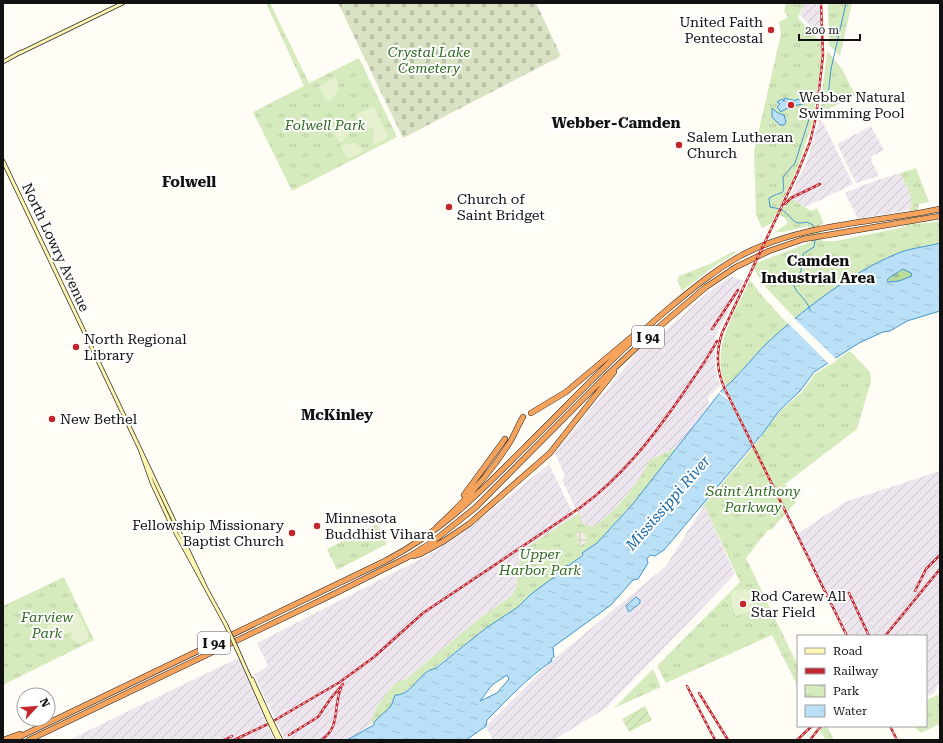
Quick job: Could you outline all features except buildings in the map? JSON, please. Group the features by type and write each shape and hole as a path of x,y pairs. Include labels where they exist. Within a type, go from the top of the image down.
{"highway":[{"name":"I 94","path":"13,740 397,555 435,531 465,508 647,327 702,281 729,263 766,244 809,231 940,209"},
{"name":"I 94","path":"29,740 408,557 441,537 475,508 605,377 644,340 691,299 728,271 769,251 811,238 940,216"},
{"path":"531,413 563,394 634,335 647,327"},
{"path":"408,557 420,554 457,532 493,504 550,452 609,378 644,340"},
{"path":"397,555 434,529 475,488 508,445 523,417"},
{"path":"454,508 505,439"},
{"path":"37,740 94,709"},
{"path":"3,740 31,731"}],"main road":[{"path":"3,62 123,3"},
{"name":"North Lowry Avenue","path":"3,160 141,452 150,478 168,519 190,562 226,625 278,740"},
{"name":"North Lowry Avenue","path":"269,718 281,740"}],"shaded area":[{"path":"804,3 819,3 823,38 800,15"},
{"path":"821,119 853,184 806,207 789,198 807,161 819,120"},
{"path":"871,126 884,150 872,156 871,160 879,176 856,183 837,144"},
{"path":"900,173 912,197 910,210 858,219 845,193 863,185"},
{"path":"730,276 744,281 715,337 715,362 717,378 721,385 708,397 709,405 679,447 649,460 644,474 606,519 593,527 583,524 562,480 565,476 555,453 635,355 647,343 655,340 706,294"},
{"path":"549,464 574,516 526,548 520,557 516,587 512,595 480,618 406,679 394,684 377,706 369,726 352,740 285,740 254,675 268,666 257,643 432,553 463,533"},
{"path":"940,471 940,682 934,693 927,696 927,635 846,635 797,534 845,502"},
{"path":"704,505 735,574 606,708 554,740 493,740 486,726 554,659 666,566"},
{"path":"576,531 584,533 588,541 579,547"},
{"path":"238,658 274,740 69,740"}],"green space":[{"name":"Folwell Park","path":"266,3 270,3 309,83 359,58 397,137 292,191 253,112 304,86"},
{"name":"Crystal Lake Cemetery","path":"338,3 536,3 561,56 403,138"},
{"path":"786,3 804,3 798,18 821,43 822,53 813,121 798,167 780,207 783,208 792,199 811,211 817,208 824,223 820,225 822,241 836,241 906,226 911,199 900,173 916,168 929,202 919,204 916,224 940,221 940,243 897,253 853,275 796,319 769,291 751,265 811,242 808,226 783,232 775,232 788,223 784,217 776,214 772,223 762,228 756,215 754,151 781,34 779,22 788,17 784,11"},
{"path":"828,3 852,3 840,56 829,45"},
{"path":"827,51 842,69 855,95 823,112 821,119 819,120"},
{"path":"335,77 338,83 336,95 331,100 326,101 319,86"},
{"path":"372,107 375,108 388,136 386,139 374,145 372,139 375,127 367,128 355,115"},
{"path":"348,120 349,134 340,144 333,130 334,127"},
{"path":"354,143 365,151 349,159 340,145"},
{"path":"734,251 736,253 716,265 682,291 677,280 679,276 712,263"},
{"path":"904,269 911,273 912,276 899,281 888,282 887,280 890,277"},
{"path":"750,280 763,297 789,325 766,344 727,386 722,374 720,360 722,346 726,332"},
{"name":"Saint Anthony Parkway","path":"850,351 870,372 871,381 857,429 785,484 796,502 771,530 768,530 746,558 797,664 797,685 772,635 666,683 657,666 740,582 704,505 755,445 779,412 801,393 815,374"},
{"name":"Upper Harbor Park","path":"679,447 632,505 597,543 582,553 583,554 568,566 566,565 518,607 486,628 424,676 414,686 398,696 391,706 369,726 377,706 394,684 406,679 480,618 512,595 516,587 520,557 526,548 579,513 583,524 593,527 618,506 626,497 645,469 649,460"},
{"path":"377,524 387,544 337,570 327,549"},
{"name":"Farview Park","path":"64,577 94,640 3,685 3,606"},
{"path":"741,589 749,591 754,595 757,609 736,616 732,605 731,592"},
{"path":"77,611 89,635 88,639 78,644 72,638 72,631 54,640 47,626"},
{"path":"653,669 661,687 614,708"},
{"path":"940,694 940,724 921,733 914,727 927,727 927,700"},
{"path":"645,706 652,720 629,732 622,719"},
{"path":"818,727 828,727 834,740 825,740"}],"water":[{"name":"Webber Natural Swimming Pool","path":"784,98 793,100 794,103 795,100 801,99 803,104 791,106 781,112 777,107 780,104 777,102 782,99 784,101"},
{"path":"772,108 778,113 784,115 786,122 784,125 780,125 772,117"},
{"name":"Mississippi River","path":"940,243 940,311 907,321 890,331 883,332 859,343 814,372 800,391 779,411 763,433 664,550 655,556 650,555 647,559 648,563 638,579 633,580 611,605 553,647 554,657 551,659 552,661 526,681 510,696 487,720 486,726 466,740 347,740 374,725 374,722 391,706 395,695 410,689 426,673 436,668 486,628 518,607 530,595 554,577 555,574 583,555 582,553 597,543 632,505 722,390 780,331 828,293 862,271 901,252","holes":["903,269 911,273 912,276 899,281 888,282 887,280 890,277","507,675 509,679 497,693 480,701 492,685"]},
{"path":"636,597 640,600 640,603 629,612 626,606"}],"pier":[{"path":"794,318 837,360 830,365 788,323"},
{"path":"725,385 754,446 753,448 730,401 718,392 719,391 729,398 723,386"}],"waterway":[{"path":"822,103 828,96 831,69 846,3"},
{"path":"811,113 795,163 783,177 783,192 769,198 770,207 782,210 795,222 807,222 813,225 814,229"},
{"path":"810,310 806,302 794,287 793,283 801,271 803,254 814,247 815,240"}],"railway":[{"path":"821,3 823,55 816,117 810,142 797,174 722,333 718,354 718,367 724,387 847,635"},
{"path":"785,204 791,198 820,184"},
{"path":"712,329 738,290"},
{"path":"234,740 270,723 340,682 374,657 423,613 581,507 596,495 636,456 660,426 705,362 717,341"},
{"path":"915,591 926,569 940,555"},
{"path":"886,635 940,569"},
{"path":"849,593 869,635"},
{"path":"289,735 318,717 343,684"},
{"path":"687,686 715,740"},
{"path":"321,740 327,735 334,723 341,688"},
{"path":"699,693 728,740"},
{"path":"797,740 811,727"},
{"path":"810,740 820,727"},
{"path":"890,727 897,740"},
{"path":"224,740 232,736"}],"place":[{"name":"United Faith Pentecostal","path":"771,30"},
{"name":"Webber Natural Swimming Pool","path":"791,105"},
{"name":"Salem Lutheran Church","path":"679,145"},
{"name":"Church of Saint Bridget","path":"449,207"},
{"name":"North Regional Library","path":"76,347"},
{"name":"New Bethel","path":"52,419"},
{"name":"Minnesota Buddhist Vihara","path":"317,526"},
{"name":"Fellowship Missionary Baptist Church","path":"292,533"},
{"name":"Rod Carew All Star Field","path":"743,604"}],"district":[{"name":"Webber-Camden","path":"616,123"},
{"name":"Folwell","path":"189,182"},
{"name":"Camden Industrial Area","path":"818,270"},
{"name":"McKinley","path":"337,415"}]}
